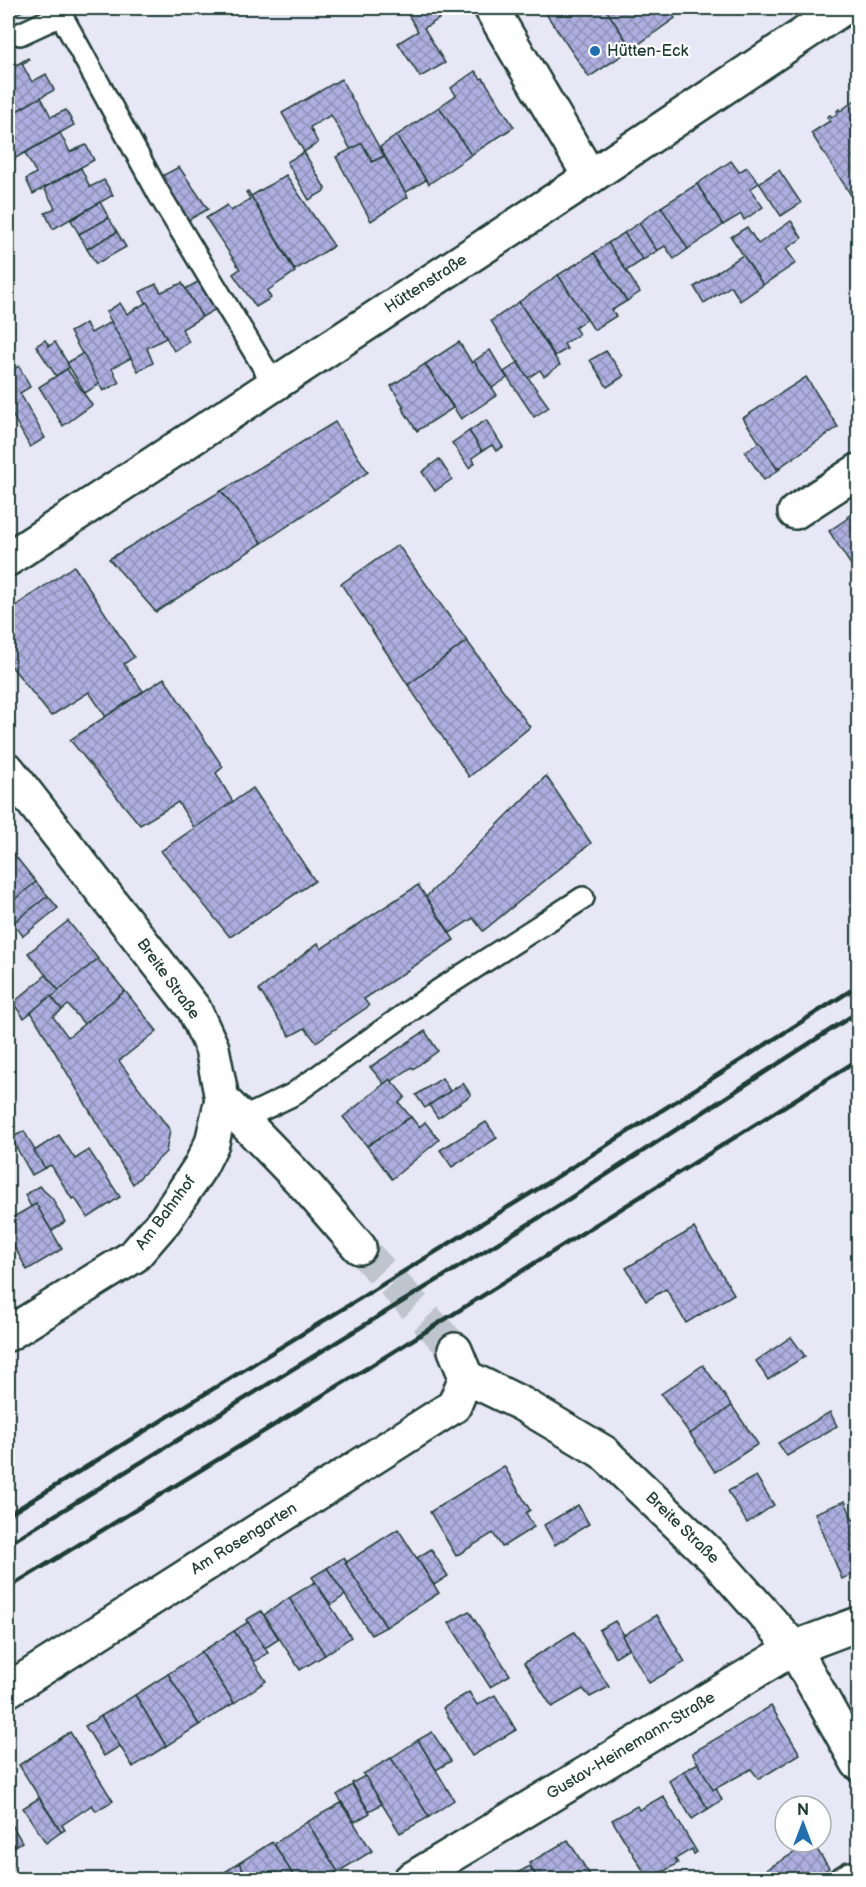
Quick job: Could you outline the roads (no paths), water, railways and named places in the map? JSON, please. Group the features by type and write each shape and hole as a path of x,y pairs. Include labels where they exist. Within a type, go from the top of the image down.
{"street":[{"path":"491,8 590,177"},
{"name":"Hüttenstraße","path":"8,559 843,8"},
{"path":"795,512 858,471"},
{"name":"Breite Straße","path":"8,770 194,1009 213,1048 232,1109"},
{"path":"232,1109 308,1188 358,1247"},
{"name":"Am Bahnhof","path":"8,1334 134,1256 165,1220 200,1167 232,1109"},
{"name":"Breite Straße","path":"460,1363 522,1404 603,1452 716,1560 794,1648 858,1763"},
{"name":"Am Rosengarten","path":"8,1690 454,1406 460,1363"},
{"name":"Gustav-Heinemann-Straße","path":"410,1880 794,1648 858,1624"}],"lane":[{"path":"20,34 61,15 159,194 274,384"},
{"path":"232,1109 292,1095 438,991 583,898"}],"tunnel":[{"path":"359,1247 455,1350"}],"railway":[{"path":"8,1515 536,1190 858,986"},
{"path":"8,1544 558,1206 858,1012"},
{"path":"8,1588 369,1367 858,1060"}],"place":[{"name":"Hütten-Eck","path":"595,51"}]}
